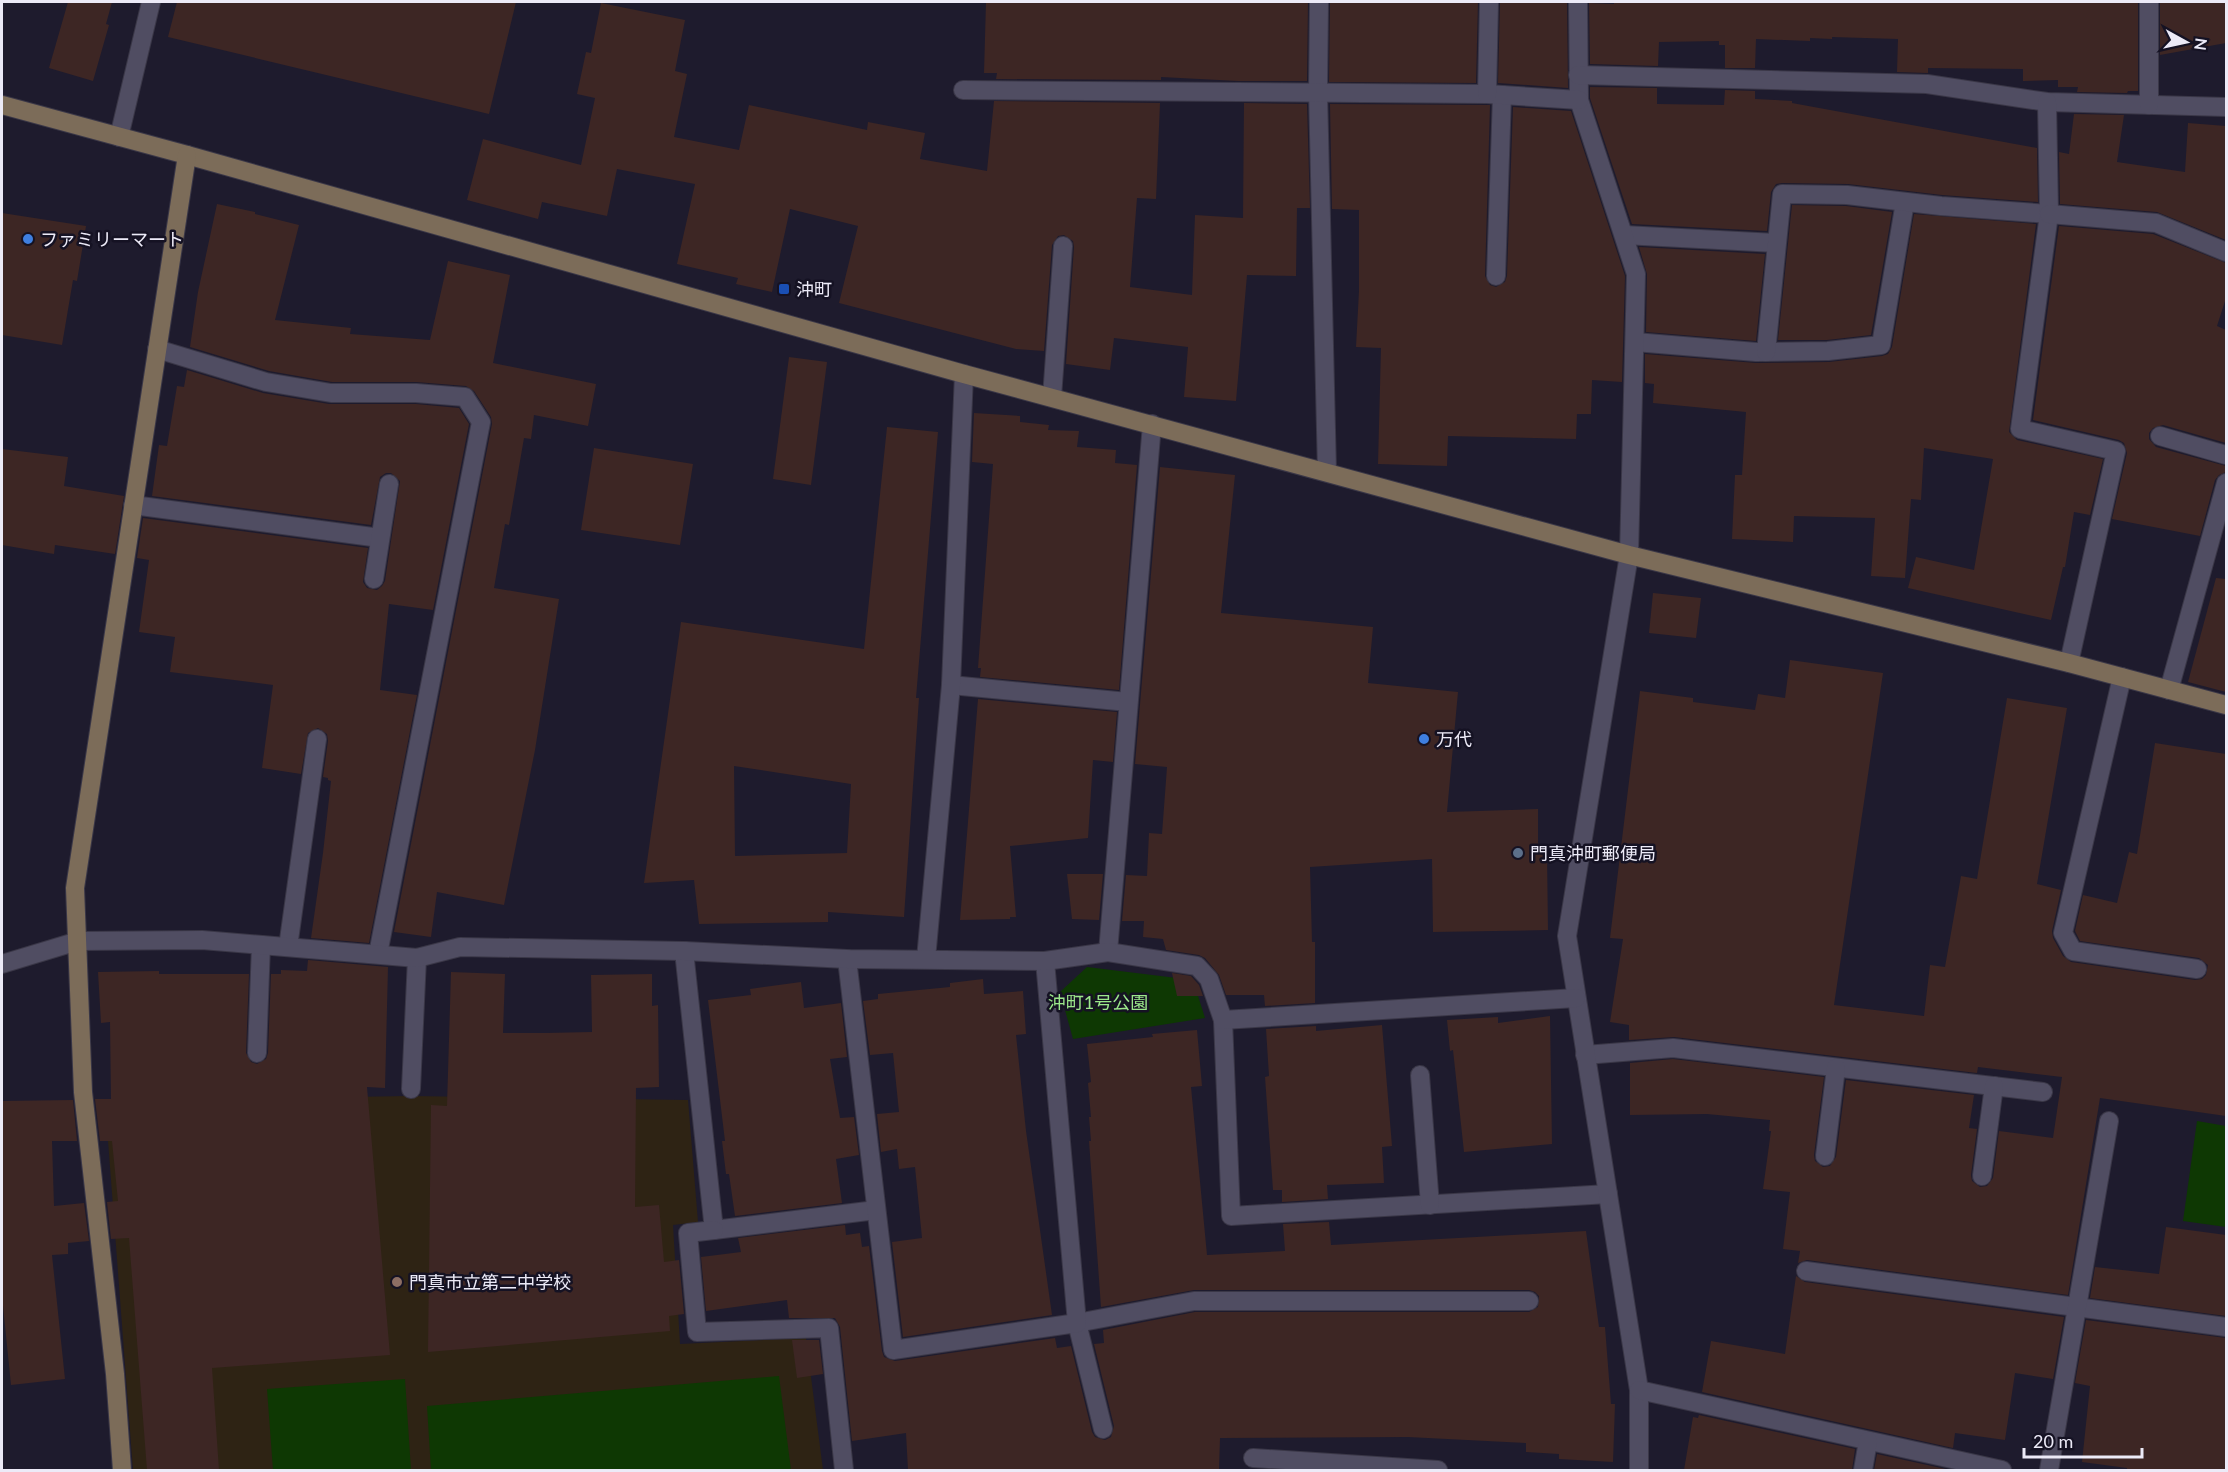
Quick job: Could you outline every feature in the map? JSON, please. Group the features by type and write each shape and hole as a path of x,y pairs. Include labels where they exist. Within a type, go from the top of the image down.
{"street":[{"path":"119,136 151,2"},
{"path":"1319,2 1318,92 1327,472"},
{"path":"1489,2 1495,95 1496,276"},
{"path":"1578,2 1579,100 1636,274 1629,555 1566,936 1639,1390 1639,1470"},
{"path":"2149,2 2149,105"},
{"path":"1578,75 1927,84 2047,102 2226,106"},
{"path":"963,90 1318,92 1495,95 1579,100"},
{"path":"2047,102 2049,214 2020,429 2116,451 2069,663"},
{"path":"2,105 964,374 1629,555 2069,663 2226,705"},
{"path":"122,1470 115,1374 83,1092 75,888 187,155"},
{"path":"1767,352 1782,194 1847,195 2156,223 2226,252"},
{"path":"1635,342 1767,352 1828,351 1881,345 1905,202"},
{"path":"1624,235 1776,243"},
{"path":"1052,398 1063,246"},
{"path":"157,349 266,382 331,393 416,393 465,397 481,422 378,954"},
{"path":"926,959 951,685 964,374"},
{"path":"1108,952 1152,424"},
{"path":"2160,436 2226,455"},
{"path":"2169,690 2226,483"},
{"path":"374,579 389,484"},
{"path":"133,505 380,538"},
{"path":"2122,677 2062,933 2073,951 2197,969"},
{"path":"951,685 1128,702"},
{"path":"288,947 316,739"},
{"path":"2,964 78,941 202,940 417,958 460,947 684,951 847,959 1045,961 1108,952 1197,966 1209,979 1223,1020 1231,1216 1608,1194"},
{"path":"257,1053 261,945"},
{"path":"684,951 714,1230"},
{"path":"411,1089 417,958"},
{"path":"847,959 893,1350 1077,1323 1194,1301 1529,1301"},
{"path":"1045,961 1077,1323 1103,1429"},
{"path":"1223,1020 1576,998"},
{"path":"1585,1055 1673,1048 2043,1092"},
{"path":"1825,1156 1836,1068"},
{"path":"1420,1075 1430,1204"},
{"path":"1982,1176 1994,1086"},
{"path":"2049,1470 2109,1121"},
{"path":"844,1470 829,1328 697,1332 688,1233 876,1210"},
{"path":"1806,1271 2226,1327"},
{"path":"1639,1390 2002,1470"},
{"path":"1863,1470 1868,1441"},
{"path":"1253,1458 1438,1470"}],"shaded area":[{"name":"門真市立第二中学校","path":"410,1096 688,1100 698,1222 673,1225 680,1344 806,1338 823,1470 133,1470 105,1101"}],"green space":[{"name":"沖町1号公園","path":"1087,967 1193,980 1205,1018 1073,1039 1060,992"},
{"path":"2197,1121 2226,1126 2226,1227 2183,1221"},
{"path":"779,1376 791,1470 431,1470 427,1406"},
{"path":"405,1379 411,1470 273,1470 267,1389"}],"building":[{"path":"68,2 112,2 106,24 109,25 93,81 49,68"},
{"path":"177,2 516,2 489,114 168,37"},
{"path":"986,2 1308,2 1307,81 1238,81 1161,77 1161,80 996,79 997,73 984,73"},
{"path":"1330,2 1478,2 1476,83 1329,82"},
{"path":"1500,2 1567,2 1568,88 1498,83"},
{"path":"1614,2 2138,2 2138,91 2127,93 2077,92 2078,87 2058,87 2058,80 2023,81 2023,69 1928,68 1928,73 1897,72 1898,39 1832,37 1832,39 1810,38 1810,41 1756,39 1755,68 1725,68 1725,45 1719,45 1719,41 1659,42 1658,66 1590,64 1589,3 1614,4"},
{"path":"2160,2 2226,2 2226,43 2160,55"},
{"path":"601,3 685,20 675,71 687,74 674,137 739,150 749,105 867,130 868,122 925,133 920,159 987,171 994,101 1160,103 1156,199 1137,198 1130,287 1192,295 1195,215 1243,218 1244,103 1307,104 1310,208 1297,208 1296,276 1247,275 1236,401 1184,397 1188,347 1114,338 1110,370 1066,364 1074,247 1073,241 1064,235 1058,236 1052,245 1044,351 1016,349 839,303 858,226 790,209 772,292 736,284 738,278 677,264 695,184 617,169 607,216 542,202 538,219 467,200 483,139 581,165 595,98 577,94 586,52 591,53"},
{"path":"1590,87 1657,88 1657,104 1724,105 1725,90 1755,91 1755,99 1792,101 1792,103 2037,148 2038,202 1942,195 1848,184 1782,183 1776,184 1771,192 1767,231 1632,224 1590,98"},
{"path":"1330,104 1490,105 1485,276 1490,285 1496,287 1505,282 1507,276 1513,107 1571,111 1625,276 1622,382 1592,380 1591,414 1577,414 1576,439 1448,436 1447,466 1378,464 1381,348 1356,347 1359,210 1332,209"},
{"path":"2074,114 2124,115 2117,162 2185,172 2188,123 2226,126 2226,240 2157,212 2060,204 2059,152 2069,154"},
{"path":"217,204 299,225 275,320 351,328 350,334 430,340 448,261 510,275 493,363 596,384 588,426 534,415 531,439 524,438 509,525 505,524 494,588 559,599 535,750 504,905 437,892 431,937 394,932 492,424 491,417 474,391 466,386 416,382 332,382 269,371 190,347 198,292"},
{"path":"1792,205 1846,206 1892,212 1871,335 1827,340 1778,340"},
{"path":"2,213 86,226 77,281 73,280 62,345 2,335"},
{"path":"1914,214 2036,224 2009,432 2017,440 2103,459 2090,515 2074,512 2065,567 2063,567 2051,620 1908,588 1916,557 1974,570 1993,459 1924,448 1921,500 1911,499 1905,578 1871,576 1875,518 1794,516 1793,542 1732,539 1735,475 1742,475 1746,412 1653,403 1654,384 1645,383 1645,354 1756,363 1829,362 1888,354 1892,347"},
{"path":"2059,226 2153,234 2226,263 2226,298 2217,326 2226,330 2226,443 2163,425 2153,428 2149,433 2149,439 2156,447 2226,466 2226,472 2215,480 2200,536 2112,519 2127,453 2124,443 2033,420"},
{"path":"1639,247 1765,254 1756,341 1646,332 1647,274"},
{"path":"789,357 827,362 811,485 773,479"},
{"path":"187,370 263,393 329,404 416,404 459,408 469,424 433,610 389,604 380,690 417,695 369,943 311,938 331,781 323,777 327,734 318,728 308,733 301,774 262,768 273,685 170,672 175,637 139,632 149,560 137,558 143,518 368,548 363,582 367,588 377,590 385,581 400,481 391,473 380,477 371,525 152,496 159,445 167,446 177,386 184,387"},
{"path":"974,413 1020,416 1020,422 1049,425 1048,430 1079,431 1077,447 1116,450 1115,463 1137,465 1119,690 980,677 981,668 978,668 993,464 972,462"},
{"path":"887,427 938,432 916,698 919,698 904,917 828,912 828,922 699,924 694,880 644,883 681,622 864,649","holes":["734,766 851,784 847,853 735,856"]},
{"path":"594,448 693,464 680,545 581,530"},
{"path":"2,449 68,457 64,486 124,496 115,554 55,545 54,554 2,545"},
{"path":"1160,467 1235,475 1221,613 1373,627 1368,683 1458,692 1447,812 1538,809 1538,843 1547,853 1548,930 1433,932 1432,859 1310,867 1312,942 1315,942 1315,1003 1265,1006 1264,995 1226,995 1219,975 1205,958 1166,950 1163,939 1143,937 1144,921 1122,921 1126,875 1147,876 1149,833 1162,834 1167,767 1135,764"},
{"path":"2216,578 2226,579 2226,692 2188,682"},
{"path":"1653,593 1701,598 1696,638 1649,633"},
{"path":"1790,660 1883,673 1834,1005 1924,1016 1930,965 1945,967 1961,876 1977,879 2007,698 2067,708 2037,884 2061,890 2052,931 2053,938 2063,956 2071,962 2195,980 2202,979 2206,975 2208,965 2199,958 2080,941 2075,931 2083,895 2117,903 2129,852 2137,854 2155,743 2226,754 2226,1116 2100,1098 2068,1295 1807,1260 1798,1263 1800,1251 1783,1249 1790,1192 1763,1189 1771,1131 1769,1131 1770,1120 1707,1114 1630,1115 1630,1063 1673,1059 1824,1077 1814,1155 1815,1161 1823,1167 1830,1166 1836,1157 1846,1080 1974,1095 1969,1128 1977,1129 1971,1175 1972,1181 1980,1187 1987,1186 1993,1178 1999,1131 2053,1138 2062,1077 1978,1067 1977,1073 1674,1037 1629,1040 1629,1025 1610,1022 1623,939 1610,938 1640,691 1693,698 1693,702 1755,710 1758,694 1785,698"},
{"path":"978,699 1117,712 1113,762 1093,760 1088,838 1010,846 1016,917 1010,917 1010,919 960,920"},
{"path":"1067,874 1103,874 1099,920 1072,919"},
{"path":"308,960 388,967 385,1088 367,1087 390,1355 212,1368 219,1470 147,1470 129,1238 111,1239 107,1202 118,1201 112,1141 100,1141 95,1099 111,1099 110,1022 101,1023 98,972 159,971 159,974 249,974 246,1053 251,1062 257,1064 266,1059 268,1053 271,974 281,974 281,970 307,971"},
{"path":"451,972 505,974 503,1033 592,1032 591,975 652,974 652,1006 658,1005 659,1087 636,1088 635,1207 659,1205 664,1262 679,1260 684,1314 669,1316 670,1331 428,1352 431,1105 447,1106"},
{"path":"1172,973 1191,976 1199,985 1203,996 1177,996"},
{"path":"983,979 984,994 1023,991 1026,1034 1016,1035 1026,1131 1052,1315 903,1337 892,1242 922,1238 915,1167 899,1169 897,1149 881,1152 877,1114 899,1112 893,1053 870,1055 863,1001 878,999 878,994 950,987 950,983"},
{"path":"801,982 804,1008 841,1003 847,1057 830,1059 840,1118 854,1117 859,1155 836,1159 842,1203 735,1216 729,1174 726,1174 722,1141 725,1141 708,1000 751,995 750,989"},
{"path":"1550,1016 1552,1144 1464,1152 1453,1050 1450,1051 1447,1020 1498,1017 1498,1023"},
{"path":"1382,1025 1392,1146 1382,1147 1384,1183 1327,1185 1328,1199 1282,1202 1282,1190 1273,1190 1265,1077 1269,1076 1266,1029 1316,1026 1316,1031"},
{"path":"1197,1030 1202,1086 1191,1087 1207,1255 1285,1251 1283,1224 1329,1222 1331,1245 1586,1231 1599,1327 1605,1327 1611,1404 1615,1404 1613,1462 1559,1459 1559,1454 1526,1452 1526,1443 1408,1437 1220,1438 1219,1470 908,1470 906,1433 852,1441 840,1327 835,1318 789,1318 787,1300 706,1311 701,1257 741,1252 738,1238 845,1225 846,1235 860,1233 862,1247 869,1246 884,1357 895,1361 1055,1338 1057,1348 1071,1346 1092,1432 1095,1437 1105,1440 1111,1437 1114,1426 1094,1344 1104,1343 1103,1330 1195,1312 1529,1312 1538,1307 1539,1296 1529,1290 1194,1290 1101,1307 1089,1141 1091,1141 1089,1117 1091,1117 1088,1083 1091,1082 1087,1044"},
{"path":"73,1100 77,1141 52,1141 54,1206 84,1203 89,1241 68,1243 68,1254 52,1255 65,1379 11,1385 2,1296 2,1101"},
{"path":"2166,1227 2226,1235 2226,1316 2090,1298 2095,1267 2159,1274"},
{"path":"1796,1276 1805,1282 2064,1317 2053,1379 2015,1373 2005,1440 1955,1433 1953,1448 1702,1392 1711,1341 1785,1354"},
{"path":"2086,1320 2226,1338 2226,1470 2127,1470 2127,1468 2082,1462 2090,1386 2075,1383"},
{"path":"792,1340 819,1340 823,1374 797,1378"},
{"path":"1699,1415 1855,1449 1852,1470 1684,1470 1693,1417 1698,1418"},
{"path":"1877,1454 1950,1470 1874,1470"}],"place":[{"name":"ファミリーマート","path":"28,239"},
{"name":"沖町","path":"784,289"},
{"name":"万代","path":"1424,739"},
{"name":"門真沖町郵便局","path":"1518,853"},
{"name":"門真市立第二中学校","path":"397,1282"}]}
